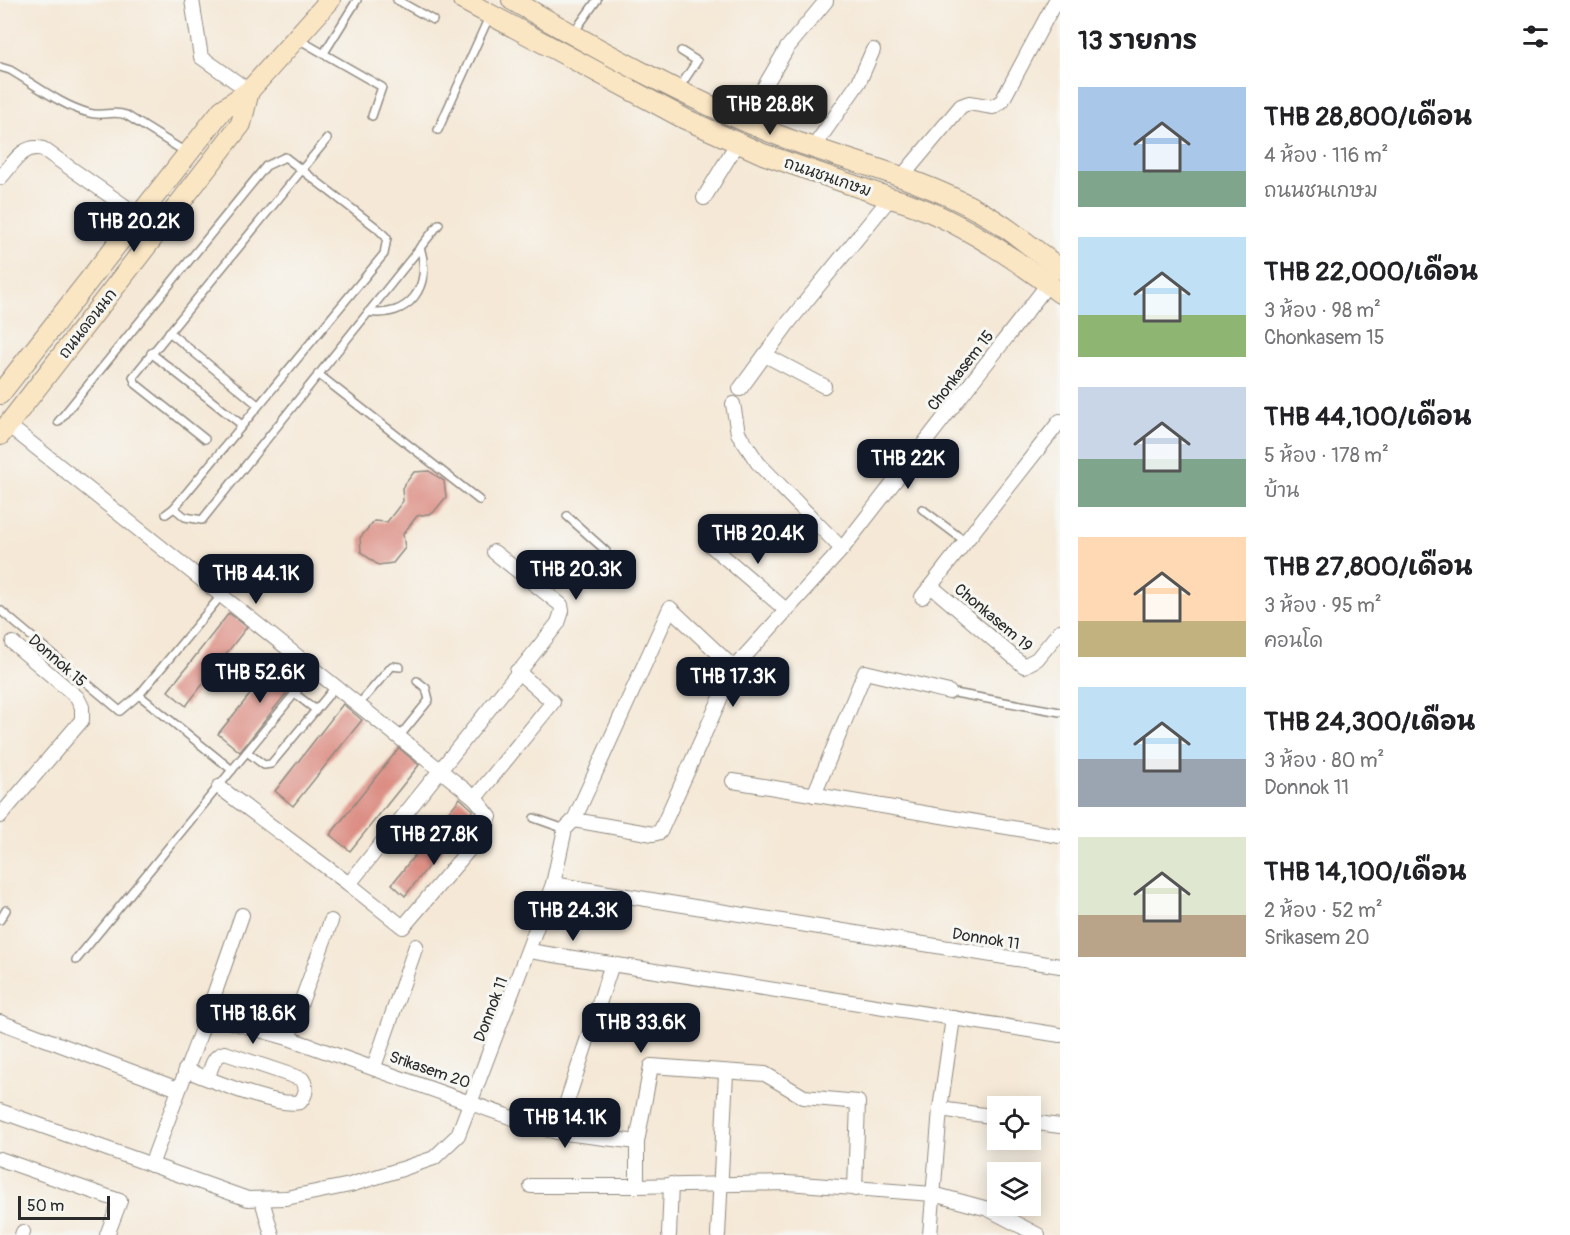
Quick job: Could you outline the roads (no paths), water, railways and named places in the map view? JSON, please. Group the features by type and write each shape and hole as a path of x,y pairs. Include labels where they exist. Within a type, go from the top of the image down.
{"main road":[{"name":"ถนนดอนนก","path":"0,394 222,110 249,91 330,0"},
{"name":"ถนนชนเกษม","path":"463,0 685,119 738,142 890,198 912,203 969,232 1056,282"},
{"name":"ถนนชนเกษม","path":"512,0 678,90 813,148 900,179 921,184 980,211 1056,282"},
{"name":"ถนนดอนนก","path":"4,430 241,124 249,91"}],"street":[{"path":"192,0 201,57 249,91"},
{"path":"900,179 961,106 969,103 993,108 1002,102 1056,0"},
{"path":"745,120 787,48 826,1"},
{"path":"813,148 859,82 873,50"},
{"path":"704,198 738,142"},
{"path":"0,178 27,149 34,147 43,149 139,216"},
{"path":"740,389 890,198"},
{"name":"Chonkasem 15","path":"570,824 653,834 660,832 734,668 842,549 1056,282"},
{"path":"765,355 824,386"},
{"path":"733,404 738,433 758,463 842,549"},
{"path":"922,597 1060,421"},
{"path":"4,430 359,704 475,798 490,817 484,832 403,927 219,787"},
{"path":"709,544 786,610"},
{"path":"349,884 517,671 558,623 562,611 561,605 494,552"},
{"name":"Chonkasem 19","path":"931,586 1024,666 1037,658 1060,632"},
{"path":"553,884 570,824 670,608 734,668"},
{"name":"Donnok 15","path":"0,816 82,720 82,707 78,697 13,643"},
{"path":"475,798 553,702 517,671"},
{"path":"814,795 865,672 949,692"},
{"path":"732,781 1060,836"},
{"name":"Donnok 11","path":"0,1111 214,1190 248,1200 286,1198 350,1185 434,1158 458,1135 553,884 1060,966"},
{"path":"151,1165 242,915"},
{"path":"288,1038 331,921"},
{"path":"374,1067 416,946"},
{"path":"529,951 1060,1035"},
{"path":"557,1132 612,964"},
{"name":"Srikasem 20","path":"207,1015 288,1038 557,1132 637,1142"},
{"path":"930,1235 940,1109 953,1018"},
{"path":"0,1022 178,1089"},
{"path":"185,1070 208,1078 281,1103 300,1102 305,1096 304,1083 293,1075 225,1053 218,1054 208,1078"},
{"path":"637,1186 637,1142 651,1066 765,1074 804,1097 858,1101 855,1189"},
{"path":"718,1235 726,1073"},
{"path":"940,1109 987,1115"},
{"path":"1041,1123 1060,1126"},
{"path":"0,1159 120,1201 107,1235"},
{"path":"531,1186 787,1183 933,1194 988,1209 1038,1235"},
{"path":"669,1235 670,1184"},
{"path":"262,1200 272,1235"}],"lane":[{"path":"324,53 357,0"},
{"path":"398,0 433,20"},
{"path":"572,34 597,0"},
{"path":"438,130 490,14"},
{"path":"296,38 382,87 372,116"},
{"path":"678,90 697,61 681,51"},
{"path":"0,68 10,70 81,111 96,115 118,112 126,115 188,154"},
{"path":"206,439 136,384 133,377 327,139"},
{"path":"57,422 266,166 285,157 302,167 387,238 384,254 174,508 166,514"},
{"path":"174,508 186,517 202,520 439,224"},
{"path":"368,312 383,315 404,307 417,292 423,284 425,263 420,247"},
{"path":"169,332 258,405"},
{"path":"151,353 242,425"},
{"path":"318,374 478,500"},
{"path":"922,509 966,542"},
{"path":"567,516 606,551"},
{"path":"0,610 120,711 140,695 220,597"},
{"path":"359,704 392,666 400,667"},
{"path":"76,960 314,670"},
{"path":"399,737 429,700 426,688 417,681"},
{"path":"248,752 264,765 271,765 336,686"},
{"path":"949,692 1060,712"},
{"path":"294,693 316,710"},
{"path":"140,695 232,770"},
{"path":"534,818 570,824"},
{"path":"0,920 6,910"}]}
